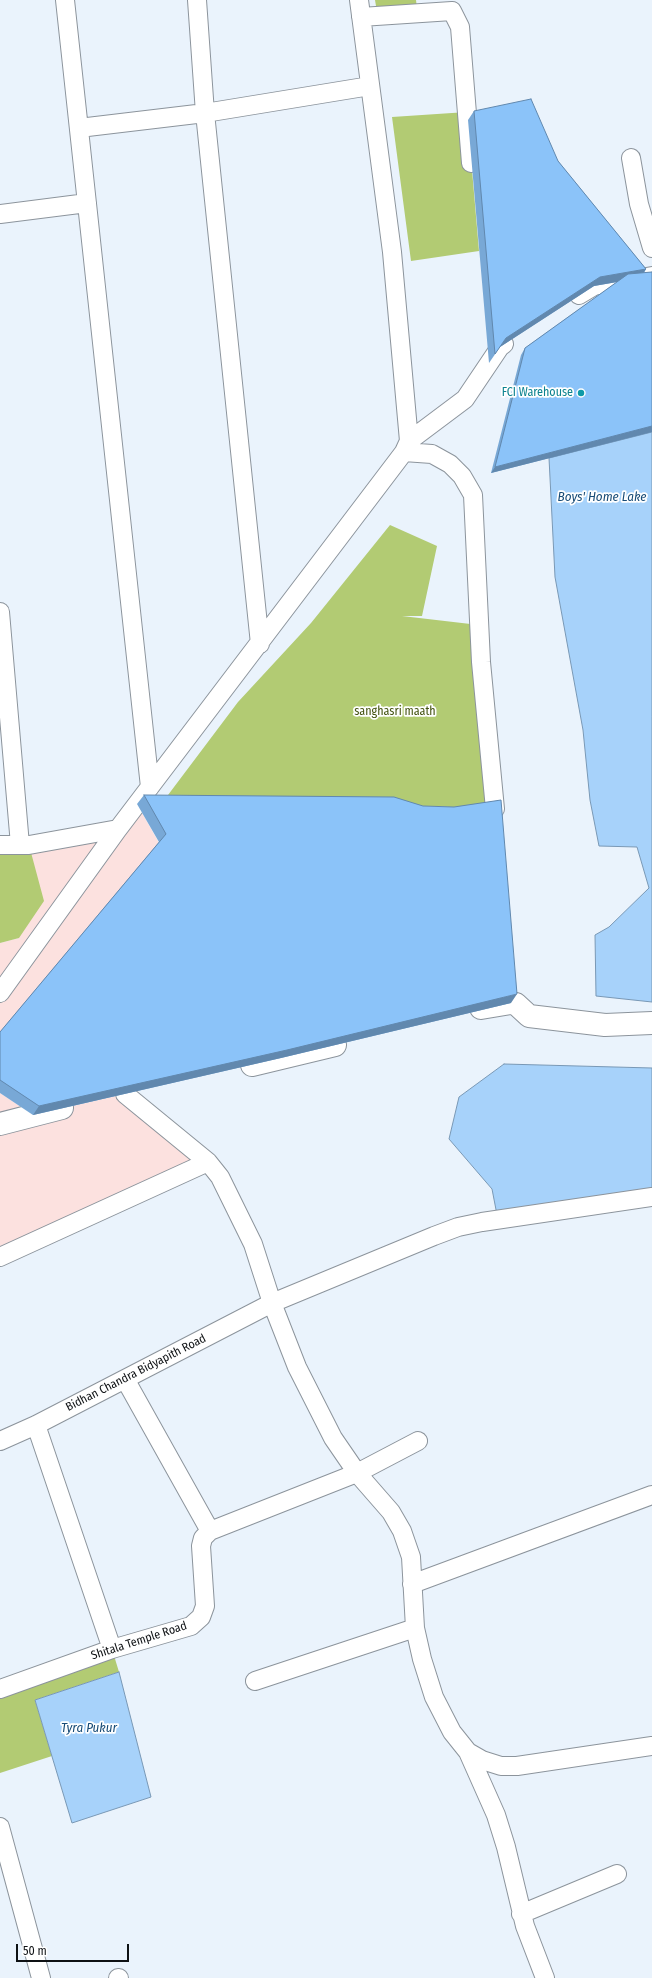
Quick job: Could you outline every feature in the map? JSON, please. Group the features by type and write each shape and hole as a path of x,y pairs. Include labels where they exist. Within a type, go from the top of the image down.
{"street":[{"path":"65,0 150,787"},
{"path":"197,0 205,113 260,644"},
{"path":"407,446 392,252 360,8 452,11 460,27 473,182"},
{"path":"79,128 205,113 370,86"},
{"path":"630,158 639,204 652,248"},
{"path":"0,214 87,203"},
{"path":"567,304 594,286 652,276"},
{"path":"0,994 118,829 260,644 407,446 465,399 500,347 520,334"},
{"path":"487,340 489,363"},
{"path":"407,446 432,454 450,464 462,476 473,495 490,815"},
{"path":"0,612 20,844"},
{"path":"138,804 159,804"},
{"path":"0,845 29,844 118,829"},
{"path":"460,1012 510,995 516,1004 529,1016 605,1025 652,1023"},
{"path":"234,1069 357,1039"},
{"path":"102,1098 148,1088"},
{"path":"125,1094 208,1162 220,1177 253,1244 272,1303 297,1367 333,1438 357,1473 391,1512 402,1532 411,1557 415,1628 422,1659 434,1697 452,1732 468,1752 483,1783 502,1834 515,1880 521,1914 545,1978"},
{"path":"0,1124 79,1103"},
{"path":"0,1257 208,1162"},
{"name":"Bidhan Chandra Bidyapith Road","path":"2,1435 36,1425 272,1303 458,1227 652,1197"},
{"path":"125,1379 210,1531 357,1473 418,1441"},
{"path":"36,1425 112,1649"},
{"path":"412,1584 652,1495"},
{"name":"Shitala Temple Road","path":"0,1689 112,1649 190,1626 201,1616 206,1606 201,1546 203,1538 210,1531"},
{"path":"255,1681 415,1628"},
{"path":"468,1752 482,1760 501,1766 518,1766 652,1746"},
{"path":"1,1834 42,1978"},
{"path":"521,1914 617,1874"}],"shaded area":[{"path":"137,804 159,843 0,1034 0,943 19,938 29,845 118,829"},
{"path":"0,1093 33,1115 125,1094 208,1162 0,1258"}],"green space":[{"path":"375,0 416,0 417,8 377,12"},
{"path":"467,112 479,251 411,261 392,117"},
{"name":"sanghasri maath","path":"390,525 437,546 422,616 402,616 479,625 495,809 168,795 238,702 311,623"},
{"path":"0,845 29,845 44,901 19,938 0,943"},
{"path":"112,1649 119,1672 35,1700 52,1756 0,1773 0,1689"}],"water":[{"name":"Boys' Home Lake","path":"652,432 652,1002 596,996 595,935 609,927 649,888 637,847 599,846 590,800 583,730 555,577 549,458"},
{"path":"504,1064 652,1068 652,1193 498,1220 492,1189 449,1139 459,1097"},
{"name":"Tyra Pukur","path":"119,1672 151,1797 72,1823 35,1700"}],"building":[{"path":"531,99 558,161 646,269 600,277 506,338 495,354 474,111"},
{"name":"FCI Warehouse","path":"652,272 652,426 495,467 525,348 628,274"},
{"path":"144,795 394,797 423,806 454,807 501,800 517,994 287,1050 39,1106 0,1080 0,1032 166,834"}],"place":[{"name":"FCI Warehouse","path":"581,393"}]}
